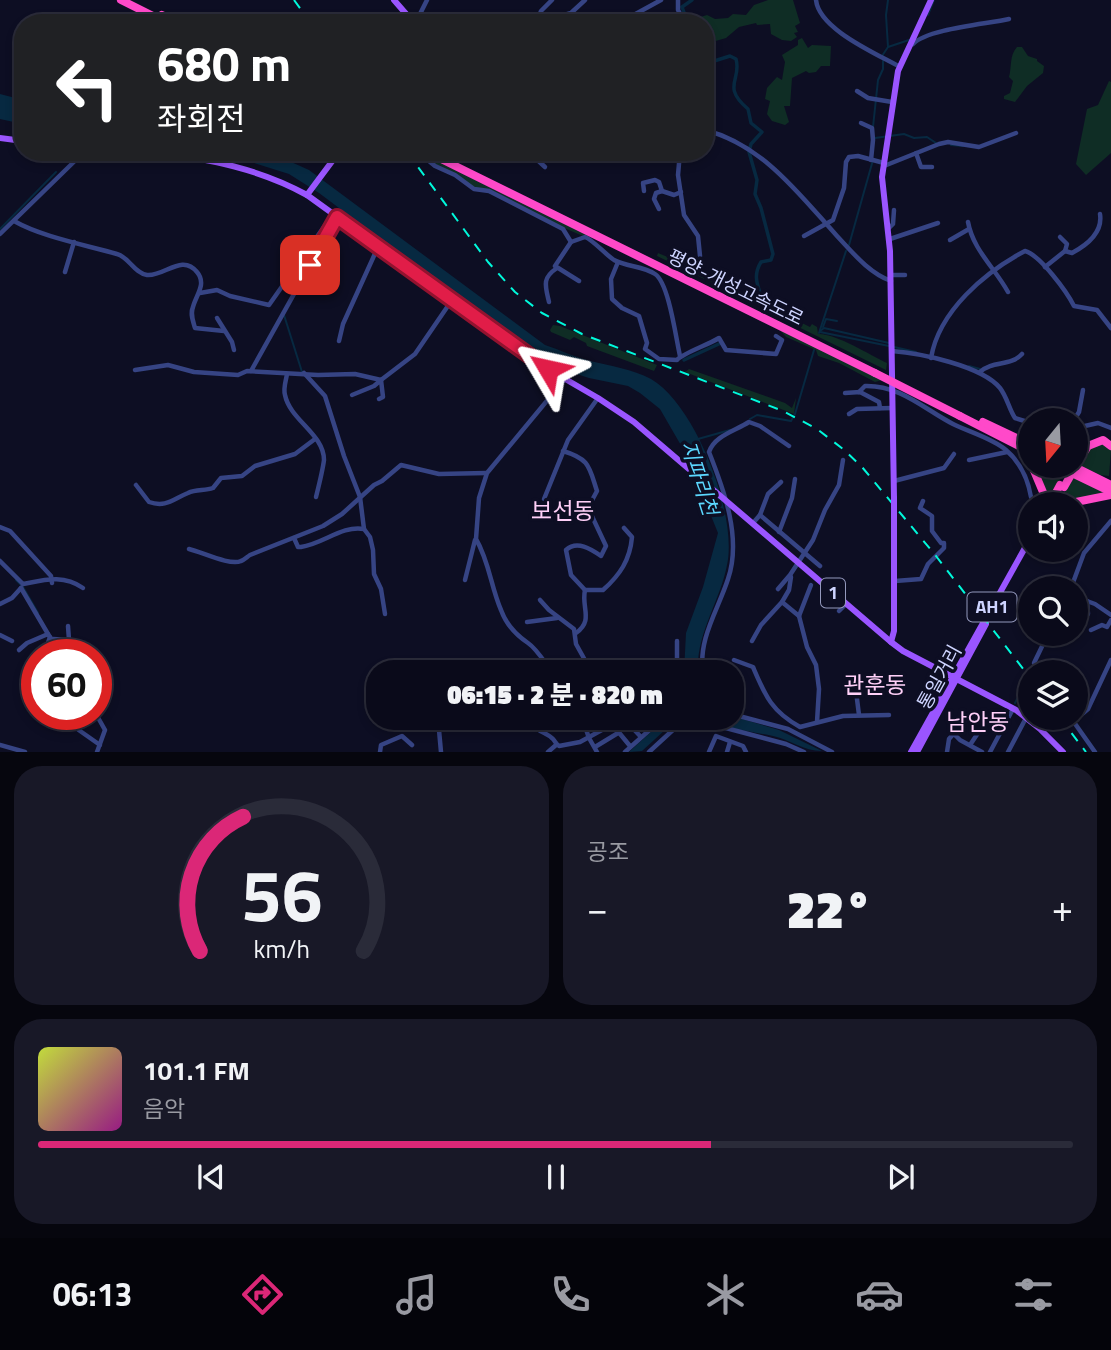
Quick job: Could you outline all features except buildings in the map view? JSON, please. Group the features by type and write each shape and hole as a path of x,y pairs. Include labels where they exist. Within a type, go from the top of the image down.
{"highway":[{"path":"121,0 149,14"},
{"path":"132,0 160,14"},
{"name":"평양-개성고속도로","path":"445,161 876,371"},
{"name":"평양-개성고속도로","path":"456,161 1018,444"},
{"path":"1088,446 1104,440 1111,444"},
{"path":"1088,473 1111,485"},
{"path":"1096,477 1111,477"},
{"path":"1080,478 1111,494"},
{"path":"1088,499 1111,494"}],"main road":[{"path":"394,0 405,14"},
{"path":"891,642 894,631 895,581 891,278 890,239 882,185 892,102 900,67 931,0"},
{"name":"1","path":"212,161 265,175 309,193 335,216 548,369 634,422 903,651 1018,712"},
{"path":"309,193 332,161"},
{"name":"통일거리","path":"914,751 1018,561"},
{"name":"통일거리","path":"954,677 1021,562"},
{"name":"1","path":"1039,730 1063,751"}],"street":[{"path":"540,14 552,0"},
{"path":"568,14 584,0"},
{"path":"636,14 662,0"},
{"path":"816,0 817,8 827,23 852,41 900,67"},
{"path":"906,51 918,38 1009,19"},
{"path":"857,91 868,98 892,102"},
{"path":"861,123 872,128 872,161"},
{"path":"714,133 750,150 776,170 864,264 891,278 905,275"},
{"path":"804,236 833,220 842,195 847,159 858,156 884,164 948,142 979,147 1016,133"},
{"path":"873,139 887,137"},
{"path":"916,153 920,167 932,167"},
{"path":"0,234 76,161"},
{"path":"429,161 474,189 489,191 563,229 571,242"},
{"path":"540,161 545,167"},
{"path":"679,161 678,175 684,215 698,236 700,256"},
{"path":"644,191 642,183 655,180 659,182 662,191"},
{"path":"662,191 674,195 681,192"},
{"path":"659,209 654,196 662,191"},
{"path":"888,229 893,224 894,210"},
{"path":"1065,251 1072,253 1089,243 1099,228 1100,214"},
{"path":"201,293 217,290 230,296 269,305 335,216"},
{"path":"251,371 335,216"},
{"path":"14,221 74,242 120,254 144,274 188,265 197,271 200,278 201,293 192,307 195,328 224,331"},
{"path":"968,222 977,248 1009,292"},
{"path":"890,239 938,223"},
{"path":"950,240 970,229"},
{"path":"1045,267 1065,251 1067,244 1060,237"},
{"path":"579,281 555,267 571,242 580,238 589,238 599,250 618,262 649,271 662,281 680,356"},
{"path":"65,272 74,242"},
{"path":"339,341 343,324 378,247"},
{"path":"931,357 936,335 970,292 994,268 1025,251 1032,253 1067,292 1073,306 1097,310 1111,328"},
{"path":"618,262 611,279 612,299 622,308 639,316 647,343 646,351 659,359 677,360 680,356 696,351 719,338 726,350 776,354 782,340 776,336"},
{"path":"549,302 545,281 547,275 558,268"},
{"path":"352,395 374,386 415,354 452,300"},
{"path":"217,318 234,350"},
{"path":"892,348 980,372 1002,390 1015,418 1018,419"},
{"path":"980,372 993,364 1014,362 1022,354"},
{"path":"135,369 168,365 194,372 238,375 268,370 287,374 355,373 381,380"},
{"path":"303,373 325,396 360,497 364,529 370,537 373,550 373,574 381,589 385,614"},
{"path":"287,374 284,392 286,399 295,416 315,439 324,462 316,497"},
{"path":"465,580 476,539 479,498 487,473 565,379"},
{"path":"379,399 383,397 381,380"},
{"path":"859,392 865,386 892,389 1007,452 1026,475 1030,492"},
{"path":"1080,408 1083,390"},
{"path":"845,393 859,392 879,402 880,408"},
{"path":"544,499 568,440 598,398"},
{"path":"849,414 857,409 892,408"},
{"path":"703,660 703,645 732,563 732,533 727,500 709,452 712,443 749,422 760,426 789,446"},
{"path":"1088,425 1098,423 1111,428"},
{"path":"136,485 148,502 166,504 189,492 213,488 221,478 242,476 255,466 295,454 315,439"},
{"path":"563,451 579,456 591,468 597,491 590,504 590,512 606,546 601,556 590,548 576,545 566,550 571,575 585,590 603,590 623,569 631,550 632,537 624,528"},
{"path":"969,460 1007,452"},
{"path":"894,481 944,468 954,454"},
{"path":"778,589 813,540 839,485 843,460"},
{"path":"189,550 206,553 224,561 237,562 286,539 323,526 342,514 401,465 439,474 487,473"},
{"path":"779,532 792,498 794,479"},
{"path":"753,523 760,515 768,494 781,481"},
{"path":"895,581 921,579 928,564 944,548 944,543 941,543 932,531 932,516 920,508 923,501"},
{"path":"760,515 820,566"},
{"path":"1076,576 1086,550 1111,521"},
{"path":"0,527 10,531 52,581"},
{"path":"294,538 298,547 307,546 320,543 347,528 364,529"},
{"path":"476,539 492,576 501,612 515,633 542,660"},
{"path":"0,561 22,586 50,637"},
{"path":"752,641 761,625 789,590 790,575"},
{"path":"0,604 8,601 22,586 72,581 83,588"},
{"path":"799,617 811,585"},
{"path":"576,634 587,617 583,597 585,590"},
{"path":"540,600 573,628 576,644 585,660"},
{"path":"782,601 799,617 807,647 816,665 817,722"},
{"path":"1088,603 1111,617 1107,627 1102,625 1091,630"},
{"path":"839,611 846,604"},
{"path":"527,622 558,618"},
{"path":"19,650 27,643 50,637 73,638 68,626"},
{"path":"0,635 12,641"},
{"path":"677,641 677,660"},
{"path":"1088,709 1111,660"},
{"path":"744,664 753,667 773,706 800,727"},
{"path":"856,691 859,715"},
{"path":"990,751 1013,709"},
{"path":"797,733 800,727 817,722 859,715 889,715"},
{"path":"947,751 949,739 969,716"},
{"path":"744,717 797,733 832,751"},
{"path":"78,730 100,745"},
{"path":"97,751 105,730"},
{"path":"439,730 441,751"},
{"path":"537,730 552,737 556,745"},
{"path":"586,730 596,749 618,733"},
{"path":"548,751 556,745 573,745 603,730"},
{"path":"615,730 630,746"},
{"path":"634,730 641,737"},
{"path":"649,751 673,730"},
{"path":"733,730 803,751"},
{"path":"973,748 980,730"},
{"path":"1008,751 1019,730"},
{"path":"1080,730 1094,751"},
{"path":"625,751 647,732"},
{"path":"954,734 973,748 982,751"},
{"path":"380,751 381,745 402,736 412,745"},
{"path":"709,751 716,736 743,746 746,751"},
{"path":"727,751 730,742"},
{"path":"784,751 786,744"},
{"path":"0,746 25,751"}],"green space":[{"path":"768,0 793,0 800,23 795,26 798,32 794,33 797,37 791,41 782,40 771,34 770,24 756,23 739,27 726,38 714,41 714,18 728,18 733,14 746,15 754,5"},
{"path":"802,38 808,48 812,45 831,46 830,66 821,66 816,72 806,71 792,78 790,106 784,106 789,122 785,125 772,121 767,114 770,101 765,99 767,88 777,77 782,80 785,62 782,55 798,45 798,40"},
{"path":"1017,47 1022,47 1028,56 1037,59 1044,66 1043,73 1027,86 1015,102 1004,99 1004,96 1010,93 1013,81 1009,77 1011,62"},
{"path":"1109,81 1111,153 1086,175 1076,164 1087,109 1098,105"},
{"path":"431,161 439,161 591,235 583,236 564,228 478,189"},
{"path":"658,253 699,270 699,276 703,277 704,273 723,283 729,291 657,256"},
{"path":"775,311 789,316 792,313 800,322 817,327 818,334 843,341 887,363 886,370 774,315"},
{"path":"553,325 657,365 654,371 587,346 574,337 570,340 551,332"},
{"path":"779,329 882,380 875,382 839,363 818,356 816,350 786,337"},
{"path":"689,369 785,403 792,408 796,398 794,414 685,372"},
{"path":"1095,443 1107,444 1111,450 1109,476 1088,469 1088,453"},
{"path":"1040,478 1061,478 1052,492 1046,492"},
{"path":"1072,478 1075,478 1107,493 1088,497 1088,492 1065,492"}],"water":[{"path":"0,94 14,98 14,122 0,119"},
{"name":"지파리천","path":"248,161 289,161 309,170 545,345 636,373 651,379 668,392 698,436 710,463 720,491 729,544 724,579 704,631 698,660 685,660 686,633 703,587 718,533 686,454 660,409 628,386 589,378 549,365 319,193 289,174"},
{"path":"744,720 779,730 822,751 809,749 773,736 742,730"},
{"path":"653,730 665,730 642,751 629,752"}],"waterway":[{"path":"685,14 682,7 692,0"},
{"path":"888,0 888,47"},
{"path":"928,15 934,0"},
{"path":"882,56 888,47 909,40"},
{"path":"714,61 730,56 736,59 734,89 748,109 751,123 762,132 751,144 749,152 757,180 755,194 773,254 771,260 761,262 758,268 757,283 763,304"},
{"path":"873,127 883,61"},
{"path":"875,138 904,134 914,138 927,137 936,143"},
{"path":"951,145 963,146"},
{"path":"849,245 873,160"},
{"path":"0,229 56,172"},
{"path":"819,333 846,251"},
{"path":"284,315 302,372"},
{"path":"823,327 826,319 837,321"},
{"path":"820,331 824,328 889,343"},
{"path":"820,332 889,346"},
{"path":"684,360 721,343"},
{"path":"894,347 916,352"},
{"path":"750,419 757,415 791,421 814,350"},
{"path":"969,366 980,369"},
{"name":"지파리천","path":"698,439 730,430"},
{"path":"16,580 38,613"},
{"path":"1015,703 1018,697"}],"railway":[{"path":"294,0 304,14"},
{"path":"414,161 488,262 515,292 542,313 582,334 783,411 817,429 843,449 862,467 936,556 1018,662"},
{"path":"1069,730 1086,752"}],"district":[{"name":"보선동","path":"563,511"},
{"name":"관훈동","path":"875,685"},
{"name":"남안동","path":"978,722"}],"route":[{"path":"310,265 337,217 548,369"}]}
